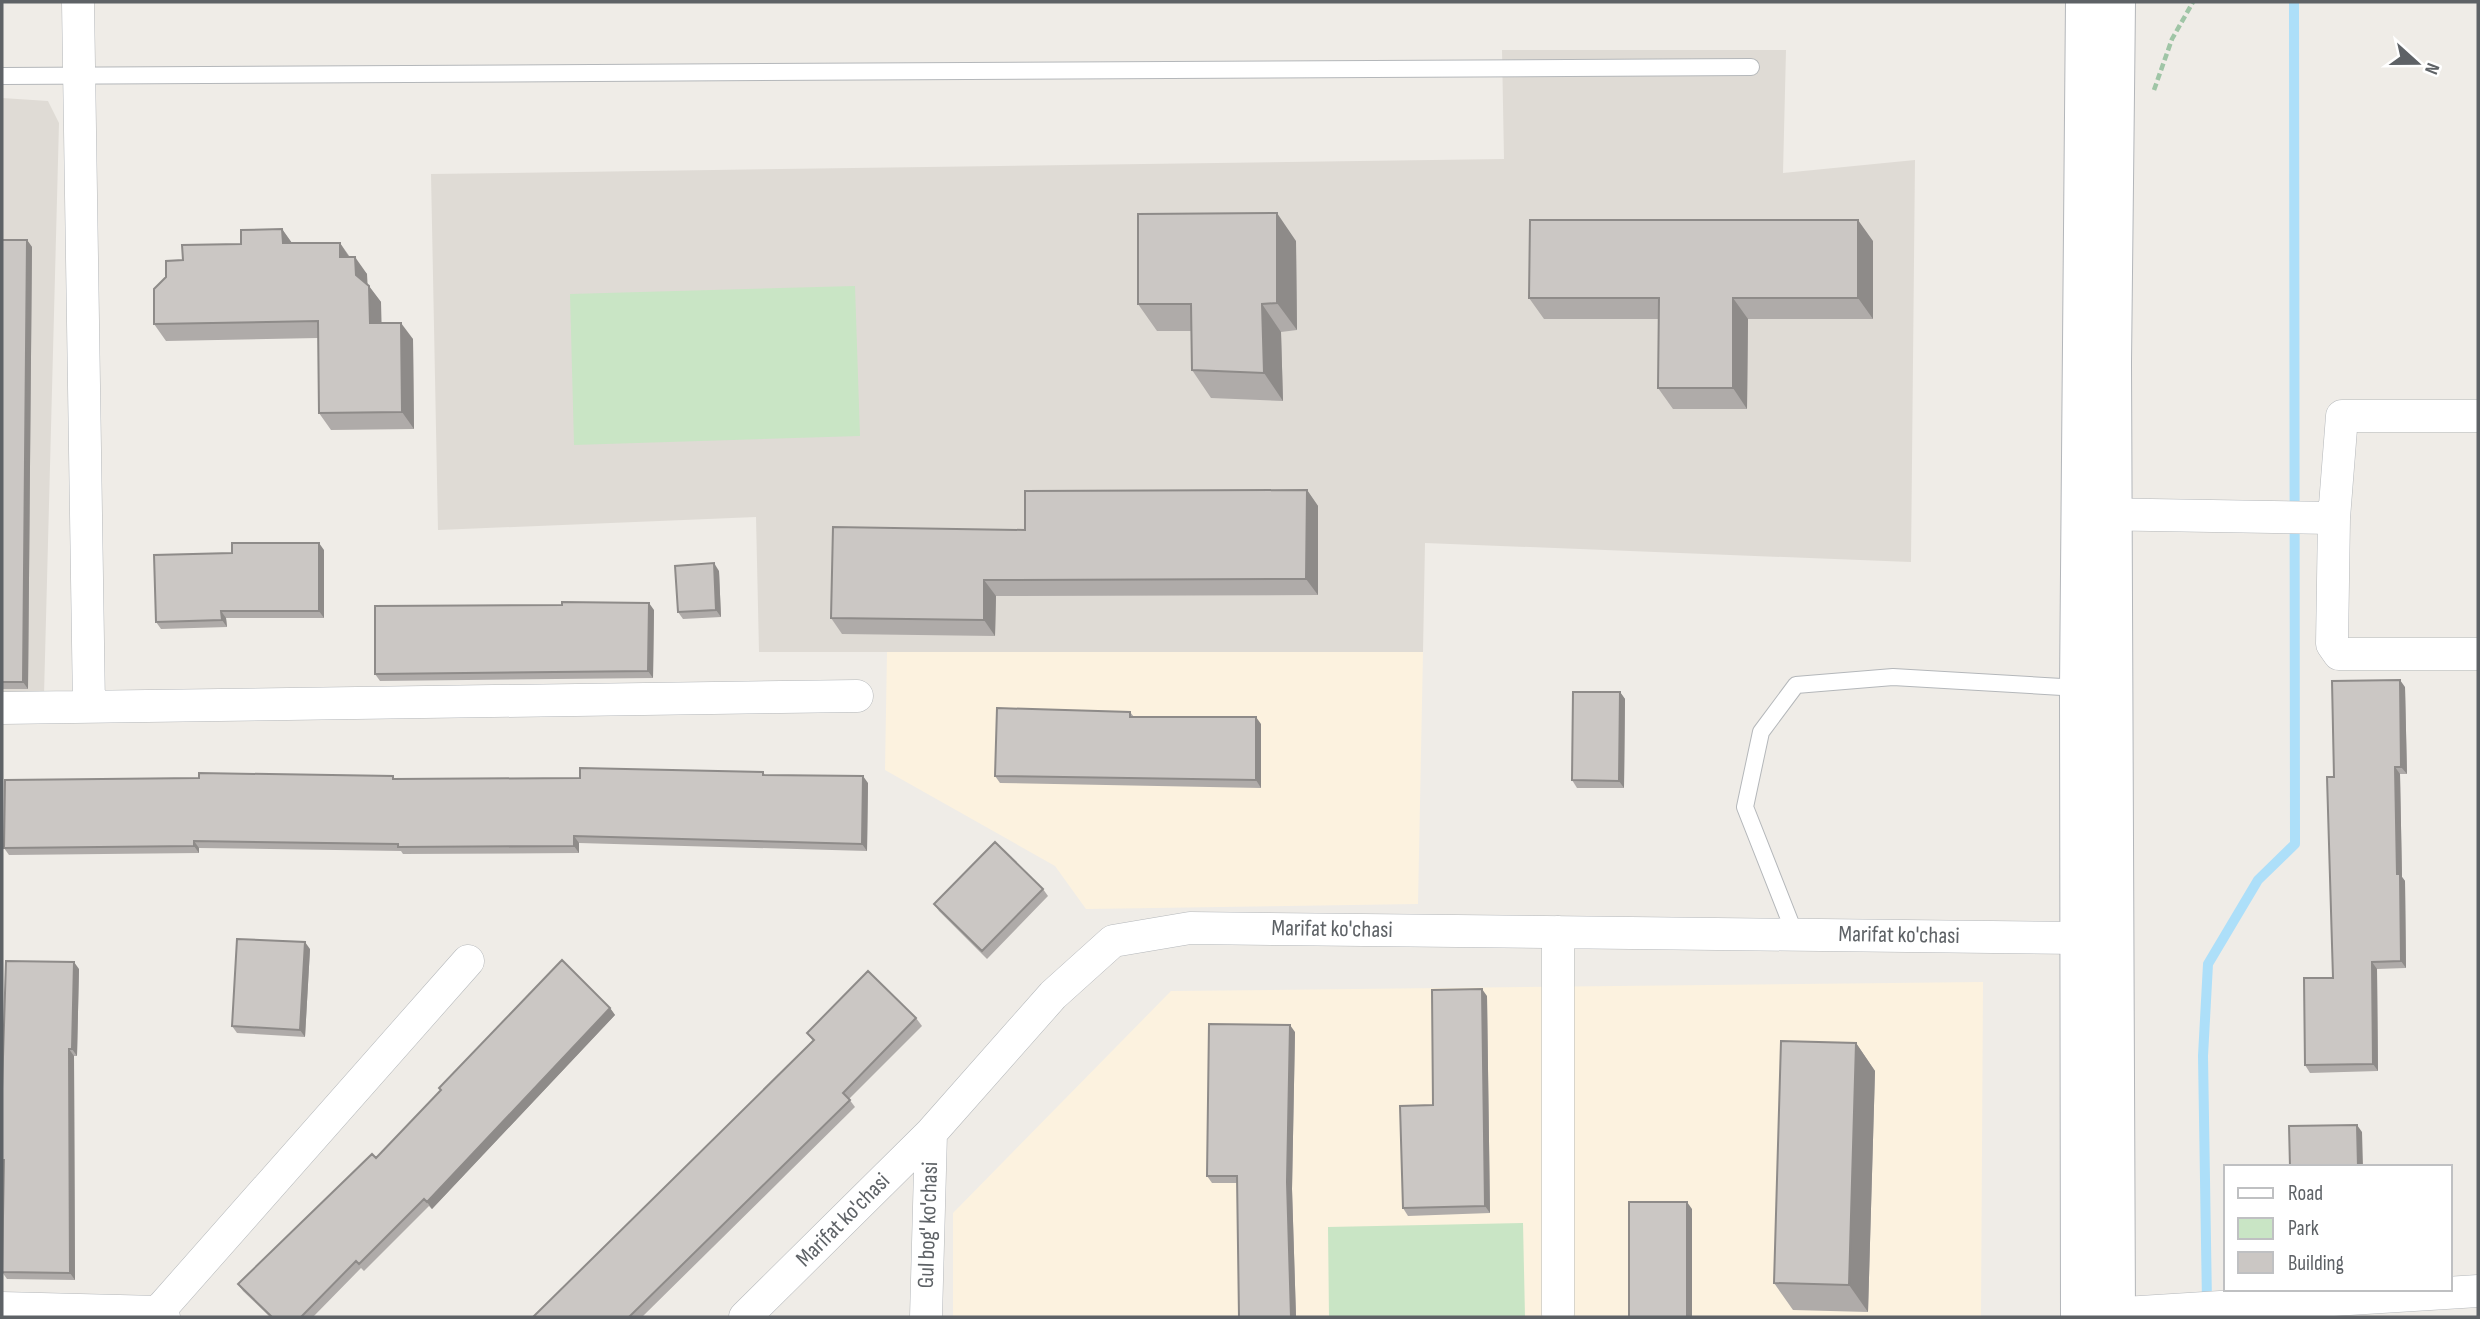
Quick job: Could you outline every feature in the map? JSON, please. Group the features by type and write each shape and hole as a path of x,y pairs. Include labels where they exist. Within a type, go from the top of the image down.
{"main road":[{"path":"2085,2 2096,514 2098,1316"},
{"path":"2098,1316 2078,938 2079,688 2096,514 2116,2"}],"street":[{"path":"78,2 89,706"},
{"path":"2478,416 2342,416 2334,518 2332,644 2339,654 2478,654"},
{"path":"2096,514 2334,518"},
{"path":"2,708 858,696"},
{"name":"Marifat ko'chasi","path":"745,1317 931,1133 1053,995 1113,942 1190,928 2078,938"},
{"path":"1558,932 1558,1314"},
{"path":"2,1308 161,1315 468,961"},
{"name":"Gul bog' ko'chasi","path":"926,1317 931,1133"},
{"path":"2098,1316 2243,1312 2478,1292"}],"lane":[{"path":"2,76 1751,67"},
{"path":"1796,934 1745,807 1761,732 1796,685 1893,677 2079,688"}],"path":[{"path":"2154,90 2172,39 2193,2"}],"shaded area":[{"path":"1502,50 1786,50 1783,173 1915,160 1911,562 1425,543 1423,652 759,652 756,517 438,530 431,174 1504,159"},
{"path":"2,98 48,101 59,123 44,695 2,694"},
{"path":"887,652 1423,652 1418,904 1086,909 1055,866 885,770"},
{"path":"1983,982 1981,1317 953,1317 953,1213 1171,991"}],"green space":[{"path":"855,286 860,436 574,445 570,294"},
{"path":"1523,1223 1525,1317 1329,1317 1328,1227"}],"building":[{"path":"1277,213 1277,303 1262,304 1264,373 1192,370 1191,304 1138,304 1138,214"},
{"path":"1530,220 1858,220 1858,298 1733,298 1733,388 1658,388 1659,298 1529,298"},
{"path":"282,229 283,243 340,243 340,257 355,257 356,275 369,286 370,323 401,323 402,412 319,413 318,321 154,324 154,289 166,277 166,261 183,260 182,245 241,244 241,230"},
{"path":"2,240 27,240 23,682 2,682"},
{"path":"1307,490 1306,579 984,580 984,620 831,618 833,527 1025,530 1025,491"},
{"path":"232,543 319,543 319,611 221,611 222,620 156,622 154,555 232,553"},
{"path":"714,563 716,610 678,612 675,566"},
{"path":"562,602 649,603 648,671 375,674 375,606 562,605"},
{"path":"2400,680 2401,767 2395,767 2401,961 2372,962 2373,1064 2305,1065 2304,978 2333,978 2327,777 2334,777 2332,681"},
{"path":"1573,692 1620,692 1619,781 1572,780"},
{"path":"997,708 1130,712 1130,717 1256,717 1256,780 995,776"},
{"path":"580,768 863,776 862,844 574,836 574,846 398,847 398,844 194,841 194,846 4,848 5,780 199,778 199,773 393,776 393,779 580,778"},
{"path":"995,842 1043,889 982,951 934,904"},
{"path":"237,939 305,942 300,1030 232,1026"},
{"path":"562,960 610,1008 427,1202 424,1199 359,1264 356,1261 301,1317 272,1317 238,1284 372,1154 376,1158"},
{"path":"6,961 74,962 72,1049 69,1049 70,1273 2,1272 2,1089"},
{"path":"868,971 916,1018 843,1093 850,1100 629,1317 533,1317 814,1040 807,1033"},
{"path":"1482,989 1485,1206 1403,1208 1400,1106 1433,1105 1432,990"},
{"path":"1209,1024 1290,1025 1287,1182 1291,1317 1239,1317 1237,1176 1207,1176"},
{"path":"1781,1041 1856,1043 1849,1285 1774,1283"},
{"path":"2357,1125 2358,1165 2290,1165 2289,1126"},
{"path":"1629,1202 1687,1202 1687,1317 1629,1317"}],"waterway":[{"path":"2207,1303 2203,1056 2208,964 2258,880 2295,844 2294,2"}]}
